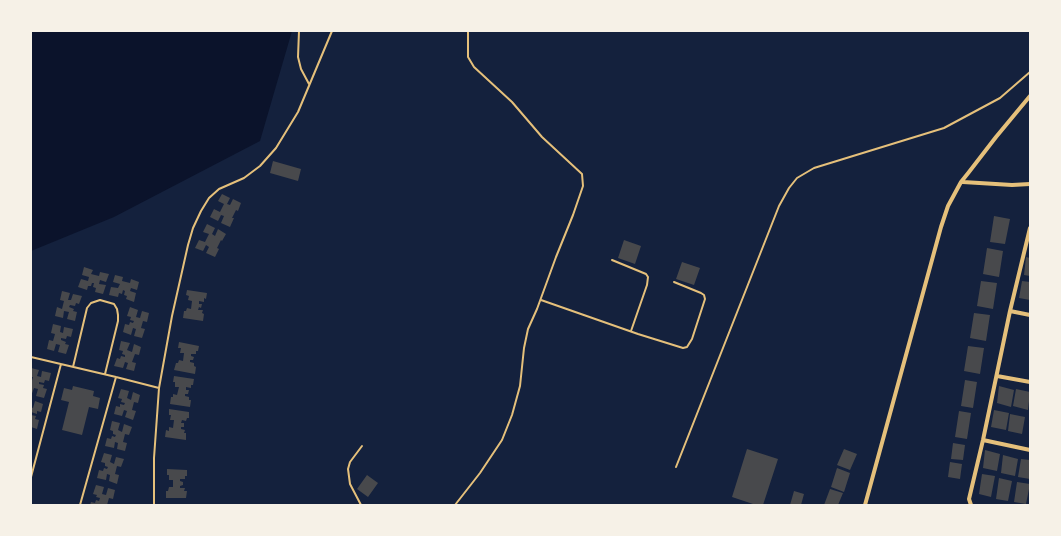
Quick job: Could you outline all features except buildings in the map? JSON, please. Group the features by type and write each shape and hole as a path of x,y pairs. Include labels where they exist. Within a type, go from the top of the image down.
{"street":[{"path":"865,505 948,206 961,182 1030,96"},
{"path":"962,182 1012,185 1030,184"},
{"path":"971,505 968,499 984,440 1010,311 1028,246 1030,228"},
{"path":"1010,311 1030,315"},
{"path":"998,376 1030,382"},
{"path":"984,440 1030,450"}],"lane":[{"path":"299,31 298,57 309,86"},
{"path":"154,505 154,458 159,388 172,316 193,228 209,198 219,189 244,178 260,166 270,154 298,112 332,31"},
{"path":"455,505 480,473 502,440 512,415 520,386 528,329 583,186 582,174 542,137 512,102 474,67 468,57 468,31"},
{"path":"612,260 646,274 648,277 631,331"},
{"path":"540,300 683,348 690,344 705,299 701,293 674,282"},
{"path":"73,367 87,308 91,303 100,300 114,304 118,314 105,374"},
{"path":"31,357 159,388"},
{"path":"31,477 61,364"},
{"path":"80,505 116,377"},
{"path":"361,505 350,484 348,469 350,462 362,446"}],"path":[{"path":"676,467 779,206 797,178 814,168 944,128 1000,98 1030,72"}],"water":[{"path":"31,31 292,31 260,141 114,217 31,251"}]}
